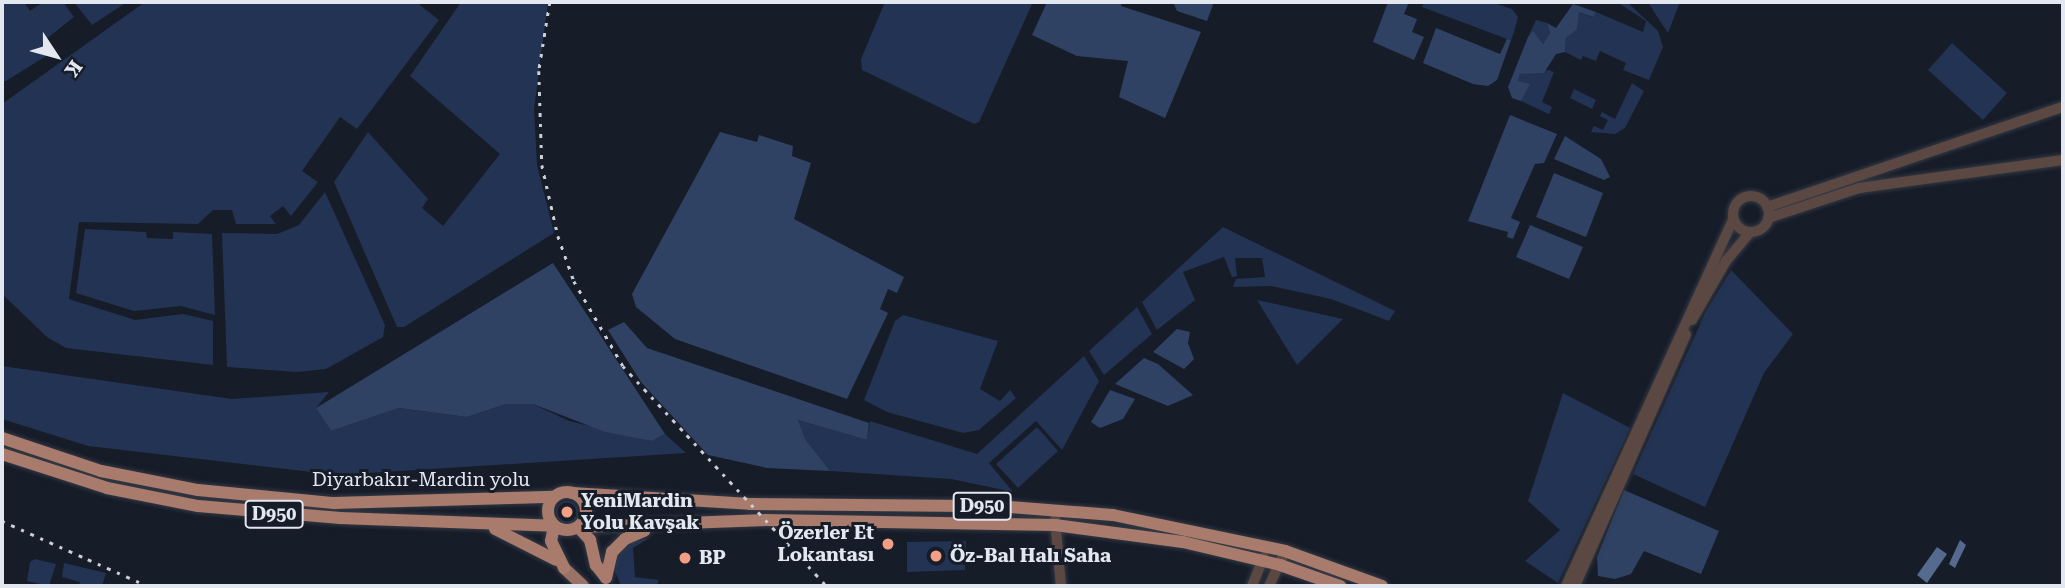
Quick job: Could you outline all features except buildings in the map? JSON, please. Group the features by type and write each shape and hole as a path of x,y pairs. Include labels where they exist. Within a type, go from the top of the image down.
{"highway":[{"name":"Diyarbakır-Mardin yolu","path":"2,438 101,471 198,490 334,503 554,497"},
{"name":"Diyarbakır-Mardin yolu","path":"2,454 107,488 198,506 278,515 554,526"},
{"path":"572,493 585,505 585,517 578,527 566,531 554,526 547,515 554,497 572,493"},
{"name":"D950","path":"572,493 750,504 1055,508 1191,528 1285,551 1382,586"},
{"name":"D950","path":"578,527 652,528 766,520 1055,525 1183,542 1280,565 1340,586"},
{"path":"485,525 550,553 564,568"},
{"path":"554,526 551,541 564,568"},
{"path":"578,527 590,540 596,565 610,582"},
{"path":"610,582 612,552 625,538 652,528"}],"main road":[{"path":"564,568 583,586"}],"street":[{"path":"1575,586 1692,321 1726,261 1750,232 1760,230 1768,212 2063,107"},
{"path":"1768,212 1860,188 2063,160"},
{"path":"1566,586 1733,219 1736,204 1745,197 1759,198 1768,212"},
{"path":"1733,219 1750,232"},
{"path":"1055,508 1061,586"},
{"path":"1252,586 1268,547"},
{"path":"1269,586 1285,551"}],"shaded area":[{"path":"2,2 24,2 30,11 43,2 63,2 74,17 45,40 51,53 6,81 2,81"},
{"path":"74,2 127,2 92,25"},
{"path":"145,2 416,2 439,20 357,129 340,117 302,171 318,182 291,216 283,206 270,216 276,224 236,224 232,210 213,210 198,224 79,222 69,299 135,320 183,314 213,321 213,365 66,348 47,337 2,294 2,104"},
{"path":"461,2 548,2 534,109 537,165 554,233 404,327 397,327 334,182 368,132 428,199 422,208 443,226 500,154 410,76"},
{"path":"885,2 1033,2 979,122 974,124 862,70 861,59"},
{"path":"1047,2 1122,2 1121,6 1201,32 1165,118 1119,97 1128,61 1077,56 1032,35"},
{"path":"1173,2 1214,2 1207,21 1177,11"},
{"path":"1388,2 1409,2 1404,14 1417,19 1412,32 1424,37 1414,60 1373,42"},
{"path":"1424,2 1491,2 1512,9 1518,17 1511,40 1422,7"},
{"path":"1617,2 1627,2 1658,31 1663,47 1649,80 1623,70 1626,63 1600,51 1596,61 1583,56 1581,60 1565,52 1566,39 1579,12 1592,17 1596,12 1643,32 1646,21"},
{"path":"1648,2 1680,2 1668,33 1656,15"},
{"path":"1573,4 1596,12 1593,17 1579,12 1577,29 1566,38 1565,52 1556,54 1544,73 1520,74 1518,81 1530,84 1521,101 1512,98 1508,87 1528,37 1533,31 1543,44 1550,33 1547,23 1556,28"},
{"path":"1536,20 1547,23 1550,33 1543,44 1533,32 1528,37"},
{"path":"1436,28 1500,54 1507,39 1511,40 1497,80 1488,86 1473,84 1423,63"},
{"path":"1952,43 2007,93 1983,120 1928,70"},
{"path":"1549,70 1554,72 1542,102 1552,107 1549,114 1521,101 1518,81 1520,74"},
{"path":"1632,83 1644,91 1625,128 1615,134 1591,132 1594,126 1603,130 1608,120 1600,116 1602,112 1615,119"},
{"path":"1574,89 1596,100 1592,109 1570,98"},
{"path":"1510,115 1557,134 1544,163 1535,164 1511,218 1520,222 1513,239 1507,237 1508,232 1468,221"},
{"path":"720,132 757,142 759,135 793,146 792,156 811,163 794,219 904,277 897,293 888,289 880,309 888,313 847,399 675,339 636,307 632,294"},
{"path":"1565,136 1601,159 1610,177 1604,180 1554,159"},
{"path":"1554,173 1603,193 1586,237 1536,217"},
{"path":"325,192 385,325 383,337 326,369 298,372 227,367 222,233 277,234 299,225"},
{"path":"1530,225 1583,247 1569,279 1516,257"},
{"path":"1223,227 1395,311 1389,321 1331,299 1271,286 1233,287 1236,279 1265,277 1262,258 1235,258 1237,276 1232,277 1224,257 1183,272 1195,300 1157,330 1142,302"},
{"path":"85,229 146,232 147,238 173,239 173,232 212,234 215,315 181,306 134,311 76,293"},
{"path":"553,263 665,434 652,441 605,432 533,404 506,404 467,417 399,408 331,431 316,408"},
{"path":"1731,270 1793,334 1764,373 1705,507 1633,474 1705,313"},
{"path":"1257,300 1343,319 1297,365"},
{"path":"1137,307 1152,334 1104,375 1089,351"},
{"path":"903,315 998,341 980,389 1000,401 1010,390 1016,398 979,430 963,433 887,412 864,400 895,321"},
{"path":"624,322 647,348 869,423 867,440 798,420 805,439 830,471 767,468 708,455 641,382 608,330"},
{"path":"1177,329 1190,332 1188,343 1194,359 1184,369 1153,352"},
{"path":"1084,356 1099,381 1062,450 1036,421 989,463 1013,492 951,479 830,471 804,439 798,420 867,440 870,421 977,454"},
{"path":"1144,358 1158,364 1193,395 1168,406 1115,384"},
{"path":"2,366 232,399 329,392 316,408 331,431 399,408 467,417 506,404 533,404 569,421 652,441 665,434 686,453 337,475 88,446 2,419"},
{"path":"1110,390 1135,399 1123,419 1100,428 1091,422"},
{"path":"1563,393 1630,428 1558,583 1525,561 1560,530 1528,501"},
{"path":"1037,427 1058,451 1018,488 996,464"},
{"path":"1624,490 1719,531 1701,574 1644,551 1631,574 1615,579 1598,576 1597,557"},
{"path":"567,501 575,504 578,512 575,520 567,523 559,520 556,512 559,504"},
{"path":"649,538 633,548 635,577 659,580 656,586 621,586 613,566 619,552 631,542"},
{"path":"1960,540 1966,545 1955,568 1949,564"},
{"name":"Öz-Bal Halı Saha","path":"966,541 965,570 907,572 907,542"},
{"path":"1937,547 1947,554 1927,583 1917,575"},
{"path":"35,559 56,564 49,586 27,581 30,562"},
{"path":"64,563 106,573 102,586 79,586 80,582 62,577"}],"railway":[{"path":"550,2 539,71 542,165 558,236 574,281 623,366 827,586"},
{"path":"2,521 148,586"}],"place":[{"name":"YeniMardin Yolu Kavşak","path":"567,512"},
{"name":"Özerler Et Lokantası","path":"888,544"},
{"name":"Öz-Bal Halı Saha","path":"936,556"},
{"name":"BP","path":"685,558"}]}
